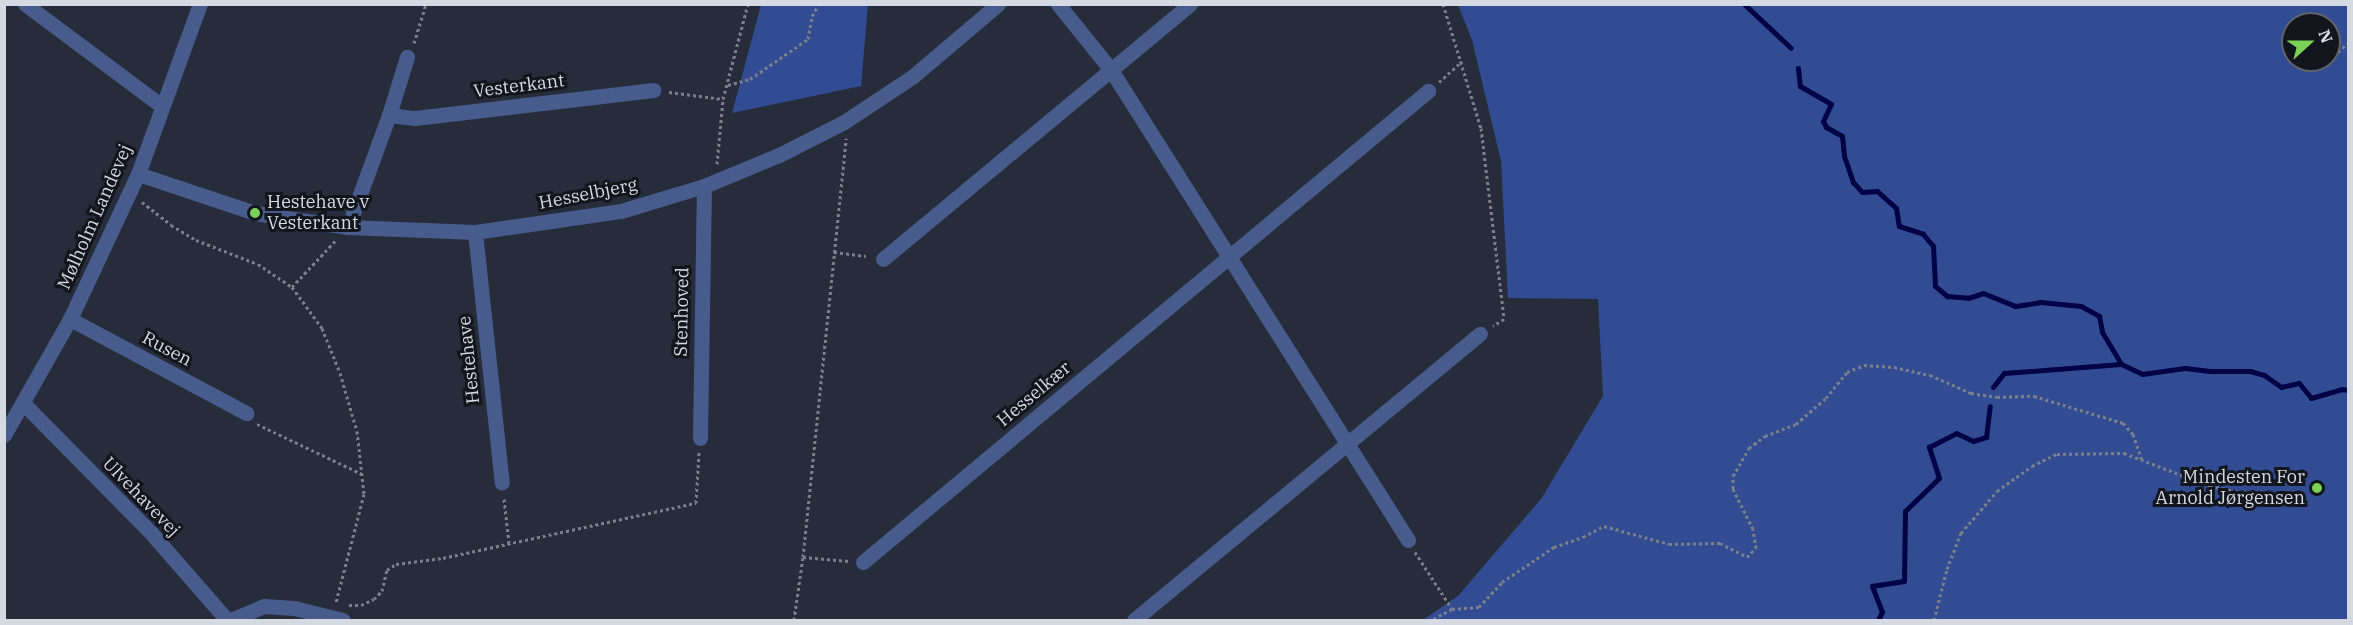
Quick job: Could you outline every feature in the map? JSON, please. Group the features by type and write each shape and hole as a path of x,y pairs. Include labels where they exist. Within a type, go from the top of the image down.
{"street":[{"path":"25,4 162,106"},
{"name":"Mølholm Landevej","path":"4,435 70,318 138,174 200,4"},
{"name":"Hesselbjerg","path":"138,174 255,213 348,227 475,232 621,211 704,186 779,155 844,122 912,77 998,4"},
{"path":"1058,4 1112,70 1346,445 1408,540"},
{"path":"883,259 1190,4"},
{"path":"348,227 389,115 407,57"},
{"name":"Vesterkant","path":"389,115 415,118 653,90"},
{"name":"Hesselkær","path":"863,562 1428,91"},
{"name":"Stenhoved","path":"700,438 704,186"},
{"name":"Hestehave","path":"475,232 501,483"},
{"name":"Rusen","path":"70,318 246,413"},
{"path":"1134,621 1480,334"},
{"name":"Ulvehavevej","path":"23,403 152,534 229,621"},
{"path":"229,621 264,606 294,608 343,621"}],"path":[{"path":"407,57 413,49 426,4"},
{"path":"704,186 717,167 723,99 748,4"},
{"path":"727,85 750,79 808,39 812,16 819,4"},
{"path":"1443,4 1481,128 1504,319 1480,334"},
{"path":"1428,91 1462,61"},
{"path":"653,90 723,99"},
{"path":"794,621 803,557 846,142 844,122"},
{"path":"129,191 171,225 196,240 258,264 291,287 322,328 340,373 357,431 364,494 358,526 335,604"},
{"path":"291,287 348,227"},
{"path":"834,252 883,259"},
{"path":"1431,621 1452,609 1479,608 1502,582 1554,547 1583,537 1604,526 1669,544 1720,543 1747,556 1756,548 1755,538 1733,489 1733,476 1749,448 1765,436 1796,424 1826,398 1847,372 1864,365 1894,367 1930,375 1971,393 1997,397 2034,396 2123,423 2133,434 2142,460"},
{"path":"246,413 249,420 362,474"},
{"path":"313,613 321,604 361,605 374,599 382,591 387,570 396,564 443,558 696,503 700,438"},
{"path":"1934,621 1947,569 1961,533 1998,491 2032,466 2057,454 2098,451 2124,453 2210,486 2292,502"},
{"path":"501,483 509,543"},
{"path":"1408,540 1452,609"},
{"path":"803,557 863,562"}],"shaded area":[{"path":"761,5 868,5 861,86 732,113"},
{"path":"1458,5 2348,5 2348,620 1423,620 1458,596 1541,499 1603,396 1598,299 1508,298 1501,161 1472,40"}],"waterway":[{"path":"1744,4 1791,48"},
{"path":"1798,68 1800,86 1831,104 1823,121 1826,127 1842,136 1844,156 1853,182 1862,192 1877,191 1896,208 1899,226 1923,234 1933,246 1935,286 1947,296 1968,298 1983,293 2016,306 2040,302 2081,306 2099,316 2102,332 2121,364 2142,374 2185,368 2210,371 2250,371 2264,375 2281,387 2299,383 2311,398 2342,389 2348,390"},
{"path":"1993,387 2004,373 2121,364"},
{"path":"1878,620 1882,612 1872,586 1904,581 1905,511 1939,478 1929,447 1956,433 1973,441 1986,437 1990,406"}],"place":[{"name":"Hestehave v Vesterkant","path":"255,213"},
{"name":"Mindesten For Arnold Jørgensen","path":"2317,488"}]}
